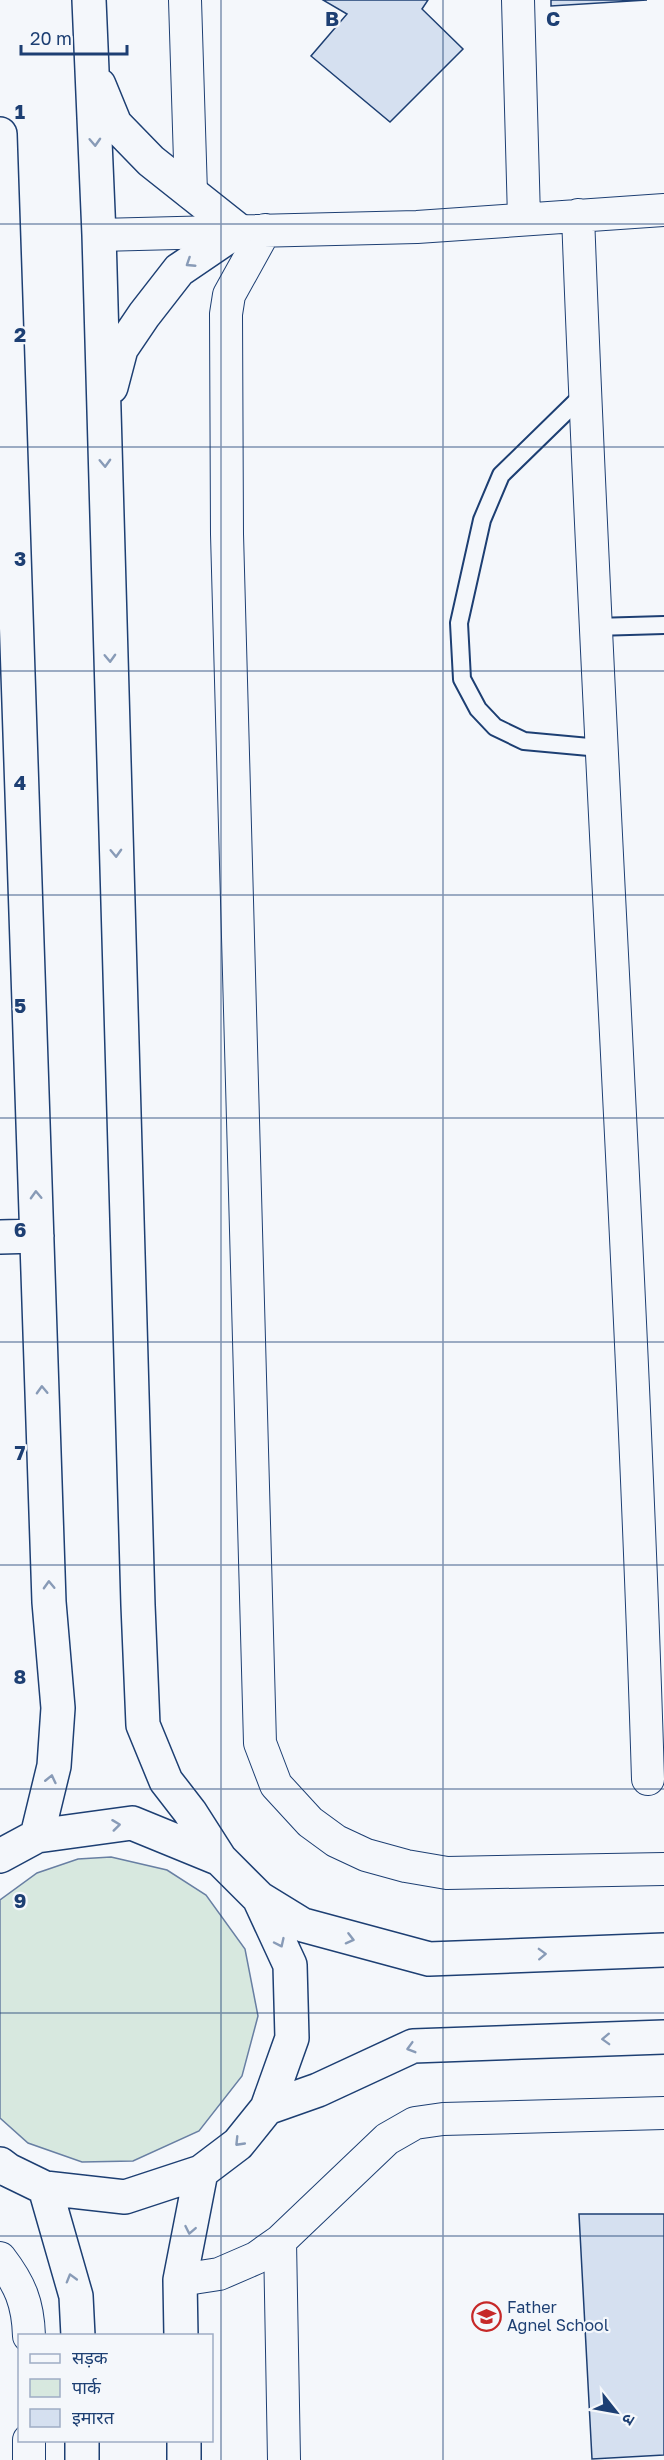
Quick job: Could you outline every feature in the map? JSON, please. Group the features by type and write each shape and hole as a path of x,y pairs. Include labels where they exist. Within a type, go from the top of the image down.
{"street":[{"path":"89,0 99,235 137,1593 143,1725 165,1781 190,1812 220,1859 259,1898 303,1925 429,1959 664,1950"},
{"path":"185,0 191,193"},
{"path":"518,0 524,218"},
{"path":"92,67 115,124 151,161 191,193 251,230"},
{"path":"0,134 50,1602 58,1708 54,1766 37,1836"},
{"path":"99,235 417,227 664,210"},
{"path":"578,215 600,748 641,1562 648,1779"},
{"path":"103,420 121,349 179,270 251,230"},
{"path":"251,230 229,295 226,314 228,616 260,1743 276,1785 310,1822 336,1841 366,1855 406,1866 447,1873 664,1869"},
{"path":"0,1237 37,1236"},
{"path":"0,1856 37,1836 132,1823 220,1859"},
{"path":"0,2164 45,2188 125,2197 201,2172 238,2144 267,2108 292,2038 290,1965 259,1898"},
{"path":"267,2108 318,2090 412,2046 664,2037"},
{"path":"180,2280 219,2274 256,2258 280,2241 387,2139 415,2123 443,2119 664,2113"},
{"path":"181,2334 180,2280 201,2172"},
{"path":"45,2188 76,2295 78,2334"},
{"path":"280,2241 284,2460"},
{"path":"0,2258 19,2285 28,2312 29,2334"},
{"path":"29,2460 30,2442"},
{"path":"82,2442 82,2460"},
{"path":"184,2442 184,2460"}],"lane":[{"path":"584,394 501,475 482,520 459,623 462,680 478,709 495,727 524,741 600,748"},
{"path":"595,627 664,625"}],"green space":[{"path":"111,1857 167,1870 206,1895 245,1949 258,2016 242,2076 199,2131 133,2161 82,2162 28,2143 0,2118 0,1900 37,1873 78,1859"}],"building":[{"path":"323,0 428,0 422,9 463,49 390,122 311,56 347,14"},
{"path":"551,0 647,0 551,6"},
{"path":"579,2214 664,2214 664,2455 592,2459"}],"place":[{"name":"Father Agnel School","path":"486,2316"}]}
